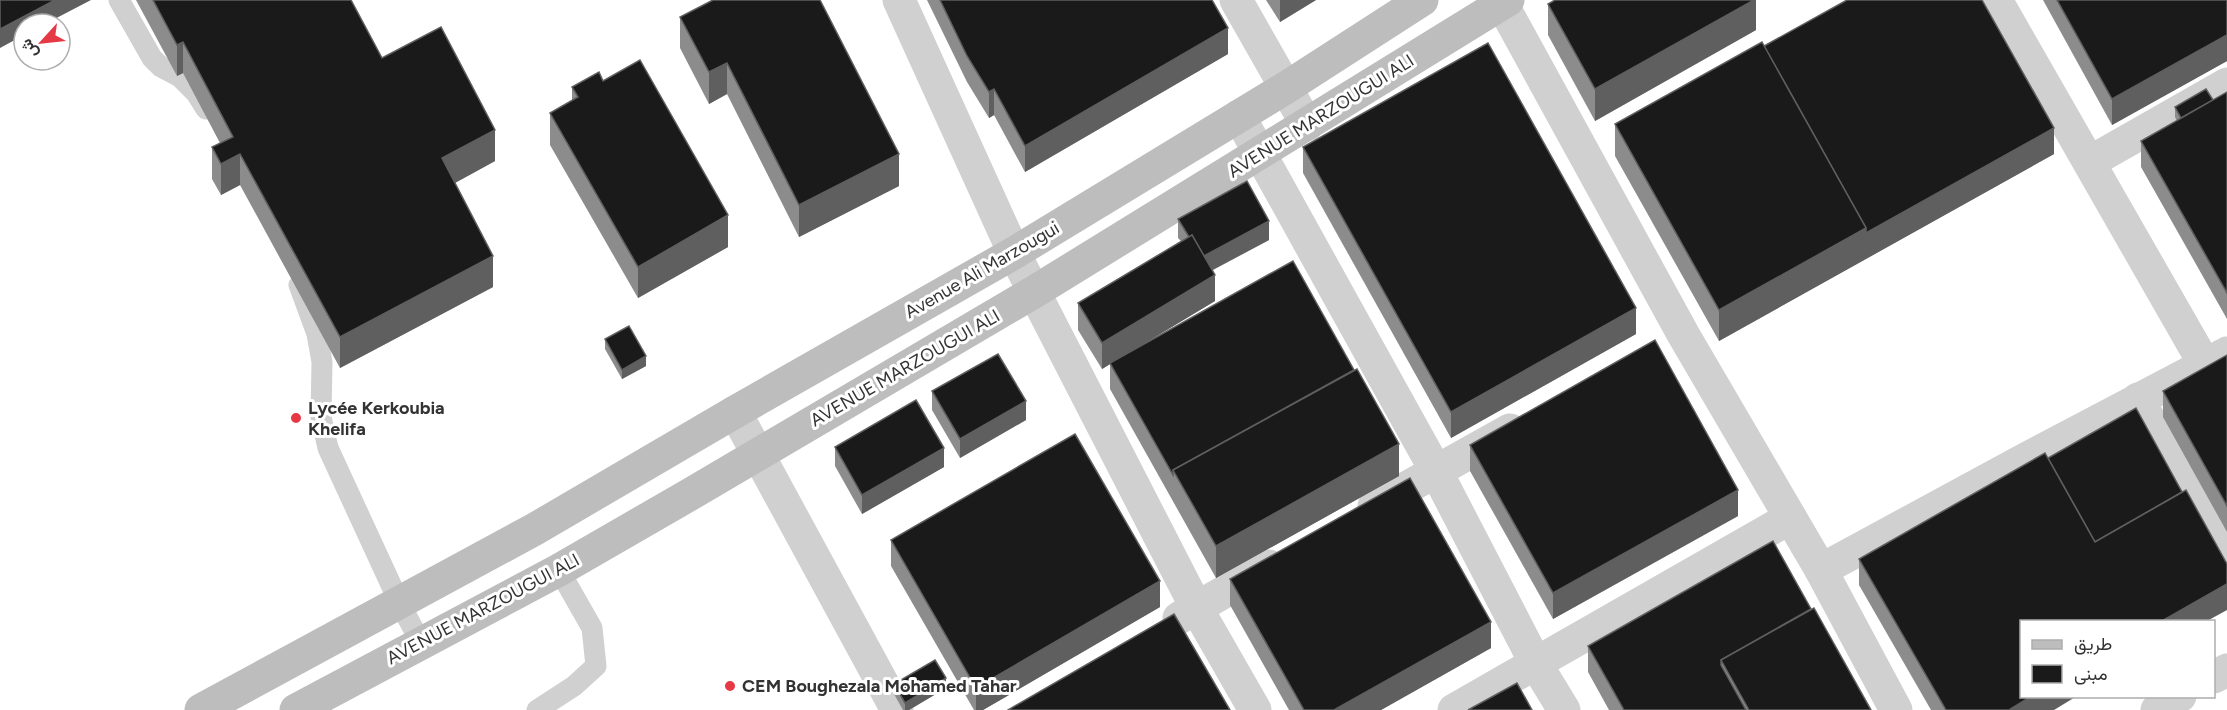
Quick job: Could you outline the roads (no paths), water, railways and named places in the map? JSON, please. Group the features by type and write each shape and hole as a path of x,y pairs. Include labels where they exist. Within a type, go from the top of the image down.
{"main road":[{"name":"Avenue Ali Marzougui","path":"399,602 535,529 1014,253 1287,87 1422,0"},
{"name":"AVENUE MARZOUGUI ALI","path":"296,710 329,702 421,643 559,570 1034,292 1505,2"},
{"path":"201,710 399,602"}],"street":[{"path":"899,0 1014,253 1196,607 1256,710"},
{"path":"1236,0 1307,125"},
{"path":"1821,570 2216,359 2090,162 1996,0"},
{"path":"1505,2 1683,334 1821,570 1896,710"},
{"path":"2090,162 2227,85"},
{"path":"1239,116 1436,471 1536,664 1564,710"},
{"path":"1652,351 1683,334"},
{"path":"2138,399 2227,561"},
{"path":"735,412 897,710"},
{"path":"1352,519 1539,414"},
{"path":"1454,710 1790,518"},
{"path":"1155,631 1290,554"},
{"path":"2157,710 2178,698"}],"lane":[{"path":"118,0 152,58 161,67 180,77 196,93 217,128"},
{"path":"291,269 317,334 322,362 321,417 328,448 399,602 421,643"},
{"path":"537,710 574,686 596,666 592,628 559,570"}],"place":[{"name":"Lycée Kerkoubia Khelifa","path":"296,418"},
{"name":"CEM Boughezala Mohamed Tahar","path":"730,686"}]}
